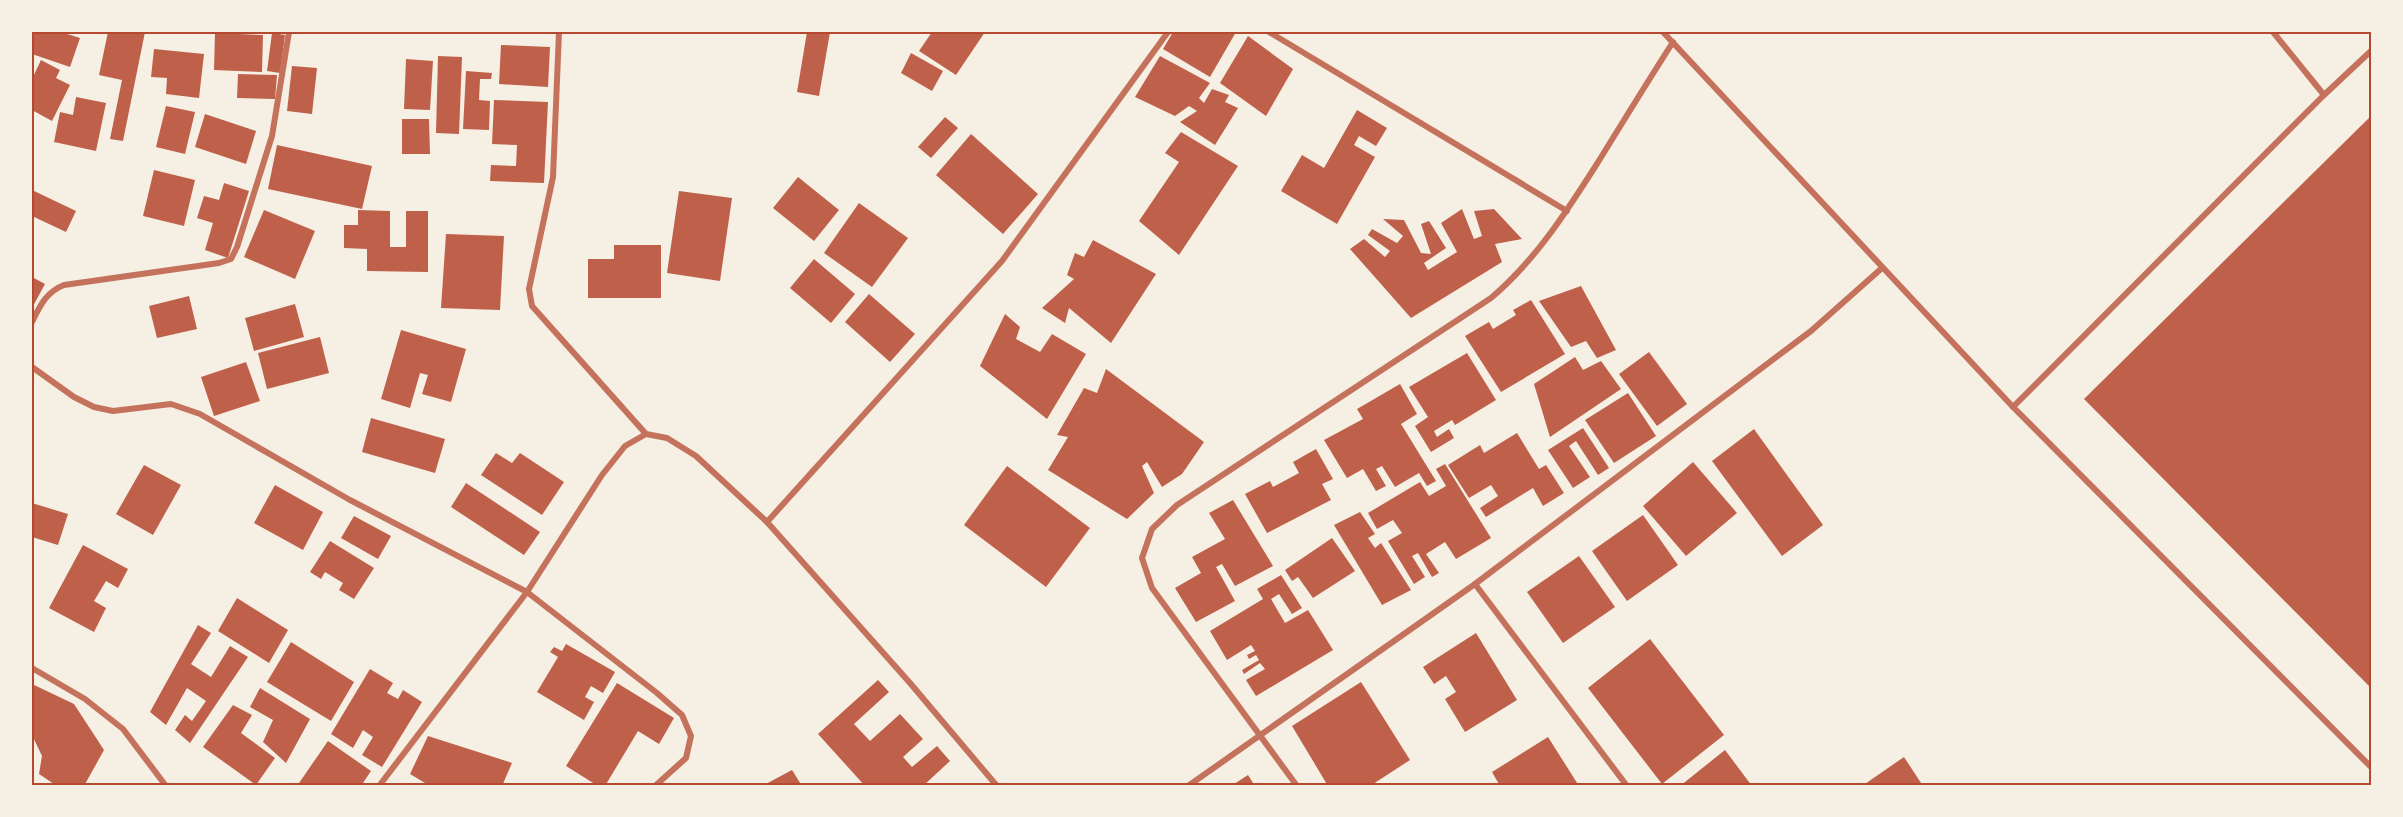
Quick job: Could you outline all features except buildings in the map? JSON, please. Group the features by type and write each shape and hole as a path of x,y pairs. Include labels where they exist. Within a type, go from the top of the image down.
{"street":[{"path":"32,322 44,299 54,289 64,285 219,263 231,259 237,248 272,136 289,32"},
{"path":"559,32 553,177 529,289 532,306 646,434 667,438 696,456 767,522 910,683 997,786"},
{"path":"767,522 1002,261 1168,32"},
{"path":"1269,32 1567,211"},
{"path":"1663,32 2013,407 2372,768"},
{"path":"2273,32 2324,94"},
{"path":"1297,786 1152,588 1142,558 1152,529 1178,506 1491,298 1513,280 1533,258 1567,211 1673,42"},
{"path":"2013,407 2324,94 2372,50"},
{"path":"1188,786 1474,584 1811,331 1882,268"},
{"path":"32,367 74,397 94,407 113,411 171,404 200,414 350,500 527,592 682,715 691,736 686,758 656,786"},
{"path":"378,786 527,592 602,475 625,446 646,434"},
{"path":"1474,584 1627,786"},
{"path":"32,668 86,699 123,729 166,786"}]}
